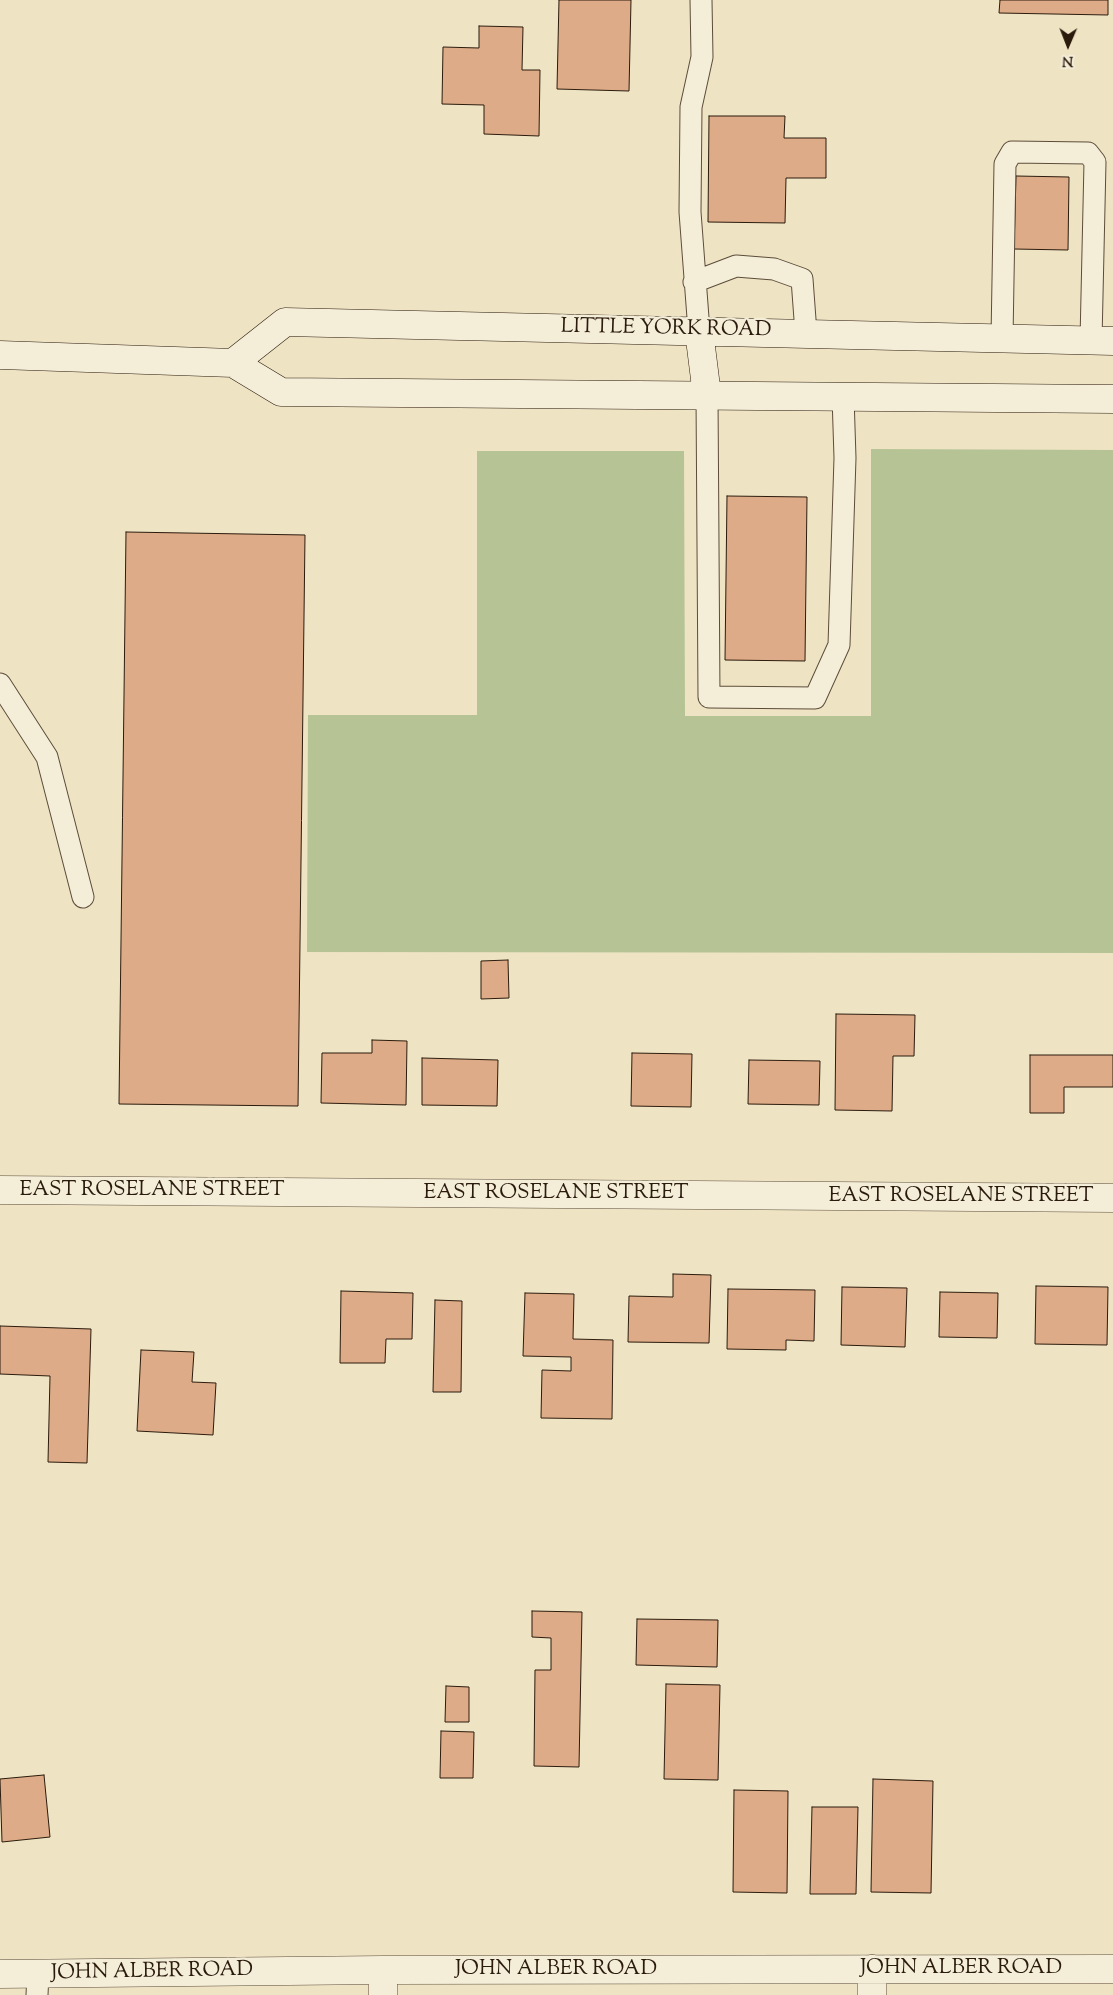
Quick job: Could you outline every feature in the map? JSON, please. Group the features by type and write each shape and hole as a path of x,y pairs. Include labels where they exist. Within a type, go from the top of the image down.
{"street":[{"name":"LITTLE YORK ROAD","path":"233,363 285,322 1102,340"},
{"path":"699,331 707,395"},
{"path":"0,355 233,363 281,392 1113,398"},
{"name":"EAST ROSELANE STREET","path":"0,1190 1113,1198"},
{"name":"JOHN ALBER ROAD","path":"0,1974 38,1984 872,1982 1113,1969"}],"lane":[{"path":"699,331 690,212 692,107 702,57 701,0"},
{"path":"1002,338 1005,164 1012,152 1088,153 1095,162 1102,340"},
{"path":"694,282 736,266 774,269 802,278 806,333"},
{"path":"707,395 709,697 815,698 839,645 845,458 844,396"},
{"path":"0,684 47,757 84,897"}],"green space":[{"path":"871,449 1113,450 1113,953 307,952 308,715 477,715 477,451 684,451 685,716 871,716"}],"building":[{"path":"559,0 631,0 629,91 557,89"},
{"path":"1000,0 1108,0 1108,15 999,13"},
{"path":"479,26 523,27 522,70 540,70 539,136 484,134 484,105 442,104 443,47 479,48"},
{"path":"709,116 785,116 784,138 826,138 826,178 786,178 785,223 708,222"},
{"path":"1016,176 1069,177 1068,250 1014,249"},
{"path":"727,496 807,497 805,661 725,660"},
{"path":"126,532 305,535 298,1106 119,1104"},
{"path":"508,960 509,998 481,999 481,961"},
{"path":"836,1014 915,1015 914,1056 893,1056 892,1111 835,1110"},
{"path":"372,1040 407,1041 406,1105 321,1103 322,1053 372,1053"},
{"path":"632,1053 692,1054 691,1107 631,1106"},
{"path":"1030,1055 1113,1055 1113,1087 1064,1087 1064,1113 1030,1113"},
{"path":"422,1058 498,1060 497,1106 422,1105"},
{"path":"749,1060 820,1061 819,1105 748,1104"},
{"path":"673,1274 711,1275 709,1343 628,1342 629,1296 673,1297"},
{"path":"1036,1286 1108,1287 1107,1345 1035,1344"},
{"path":"842,1287 907,1288 905,1347 841,1345"},
{"path":"728,1289 815,1290 814,1341 786,1340 786,1350 727,1349"},
{"path":"341,1291 413,1293 412,1339 386,1339 385,1363 340,1363"},
{"path":"940,1292 998,1293 997,1338 939,1337"},
{"path":"525,1293 574,1294 573,1339 613,1340 612,1419 541,1418 542,1370 571,1371 571,1357 523,1356"},
{"path":"435,1300 462,1301 461,1392 433,1392"},
{"path":"0,1326 91,1329 87,1463 48,1462 50,1376 0,1374"},
{"path":"141,1350 194,1352 192,1382 216,1383 213,1435 137,1431"},
{"path":"532,1611 582,1612 579,1767 534,1766 535,1670 551,1670 551,1638 532,1637"},
{"path":"637,1619 718,1620 717,1667 636,1665"},
{"path":"666,1684 720,1685 718,1780 664,1779"},
{"path":"446,1686 469,1687 469,1722 445,1722"},
{"path":"441,1731 474,1732 473,1778 440,1778"},
{"path":"44,1775 50,1837 2,1842 0,1779"},
{"path":"873,1779 933,1781 931,1893 871,1892"},
{"path":"734,1790 788,1791 787,1893 733,1892"},
{"path":"812,1807 858,1807 856,1894 810,1894"}]}
